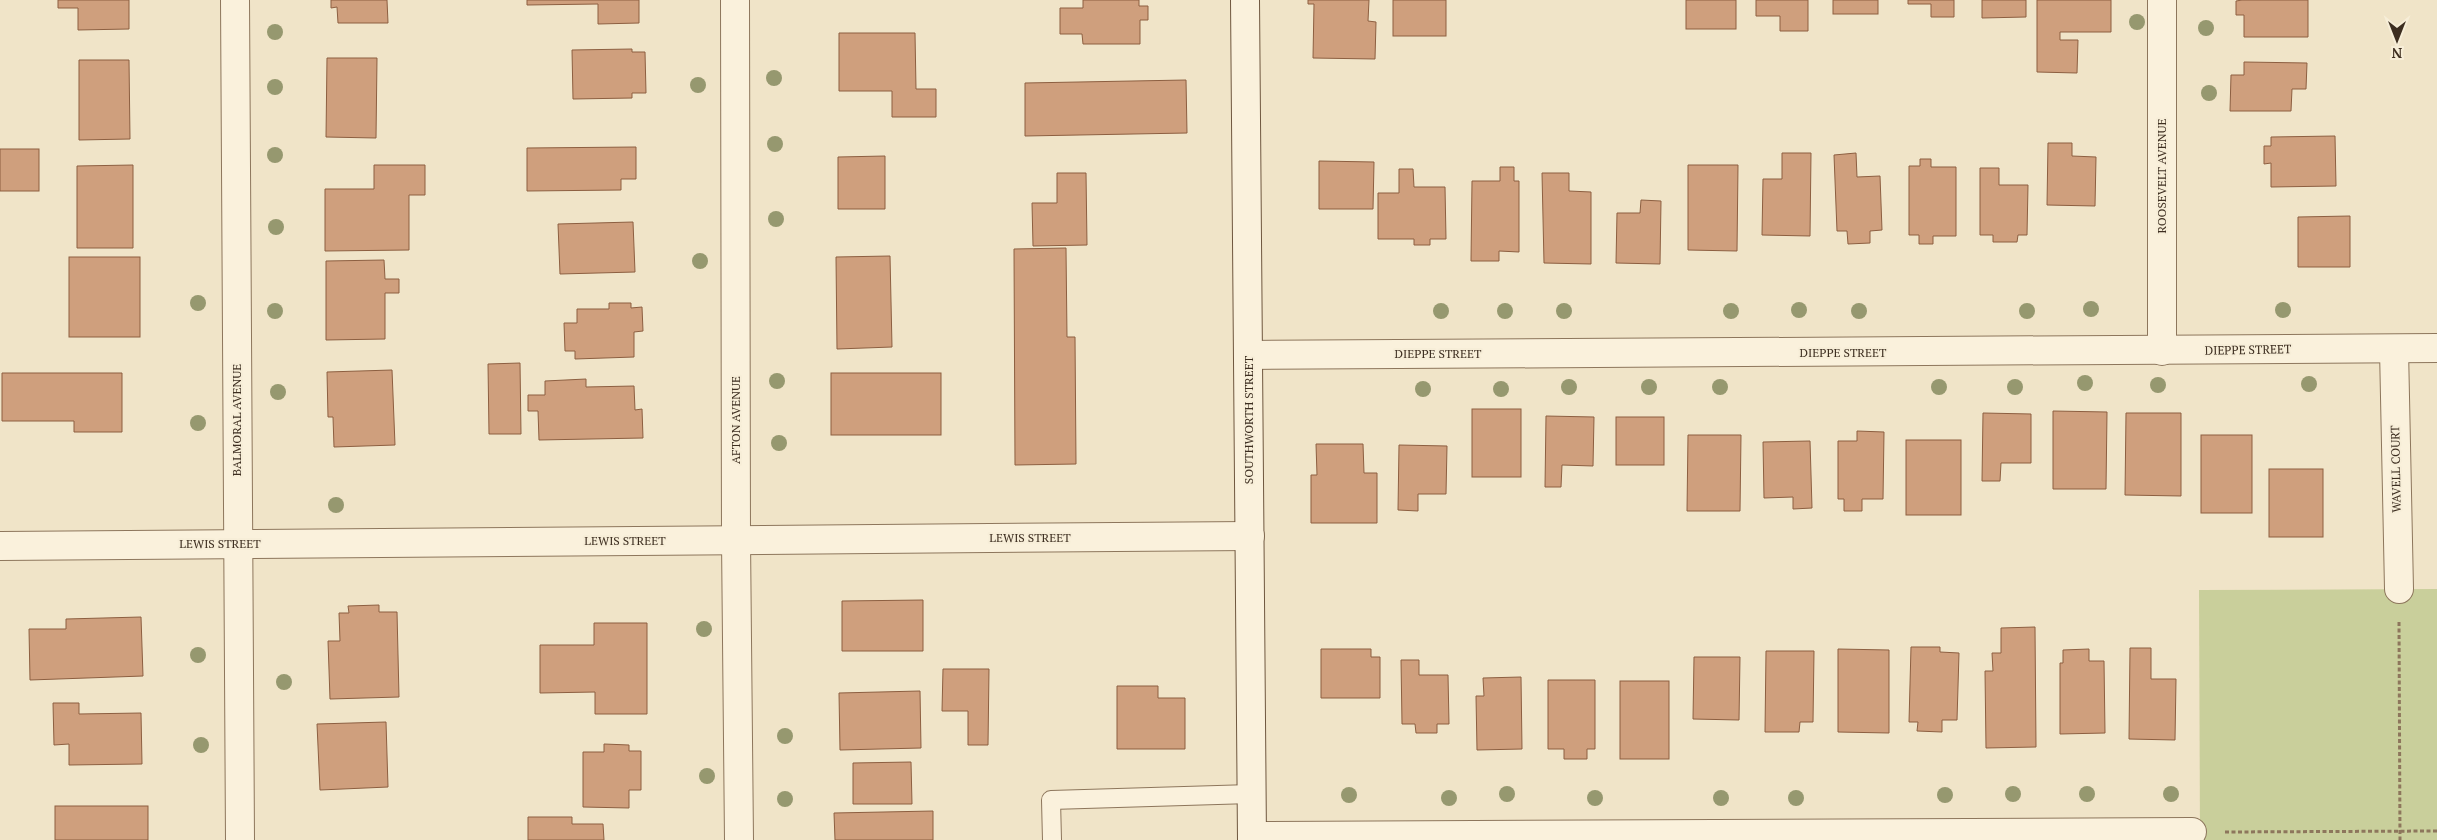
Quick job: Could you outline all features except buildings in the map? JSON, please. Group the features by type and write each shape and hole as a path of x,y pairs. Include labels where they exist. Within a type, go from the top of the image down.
{"street":[{"name":"BALMORAL AVENUE","path":"235,0 240,840"},
{"name":"AFTON AVENUE","path":"735,0 736,540 739,840"},
{"name":"SOUTHWORTH STREET","path":"1244,0 1252,838"},
{"name":"ROOSEVELT AVENUE","path":"2162,0 2162,351"},
{"name":"DIEPPE STREET","path":"1248,355 2437,348"},
{"name":"WAVELL COURT","path":"2394,349 2399,589"},
{"name":"LEWIS STREET","path":"0,546 1250,536"},
{"path":"1252,838 2192,832"}],"lane":[{"path":"1052,840 1051,800 1252,794"}],"path":[{"path":"2399,589 2400,840"},
{"path":"2192,832 2437,831"}],"green space":[{"path":"2437,589 2437,840 2200,840 2199,590"}]}
